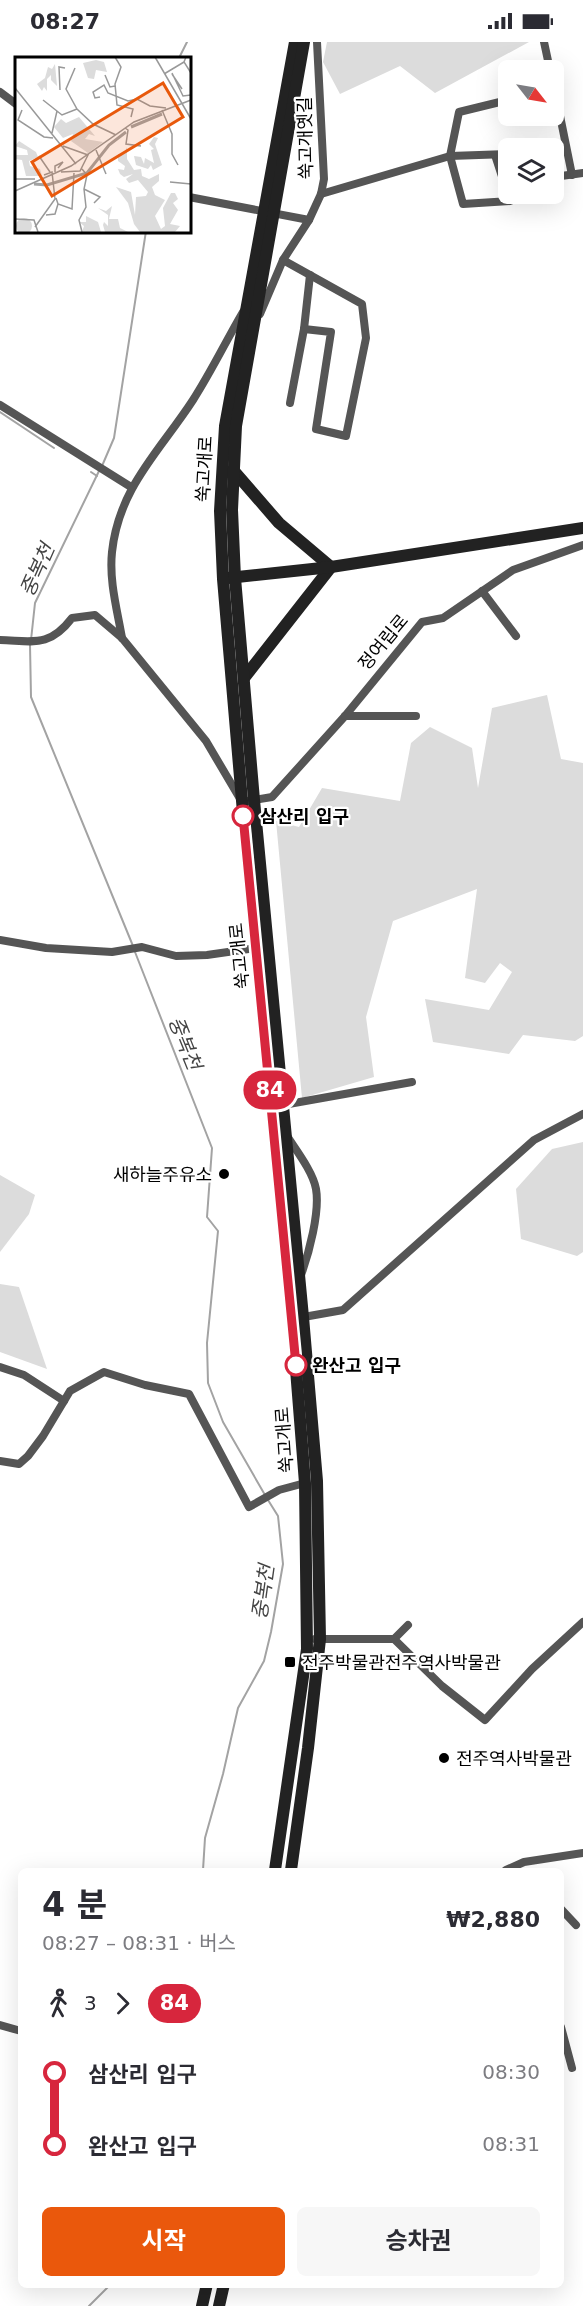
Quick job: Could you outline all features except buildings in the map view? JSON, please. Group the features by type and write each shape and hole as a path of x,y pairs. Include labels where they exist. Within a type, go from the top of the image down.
{"street":[{"name":"쑥고개로","path":"275,1868 304,1671 306,1639 305,1483 298,1318 299,1279 283,1105 248,801 229,578 236,426 255,326 269,213 295,42"},
{"name":"쑥고개로","path":"291,1868 320,1639 317,1481 256,948 244,678 220,511 225,426 245,309 269,213 304,42"},
{"name":"쑥고개옛길","path":"255,326 284,260 309,220 321,194 324,179 322,101 317,42"},
{"path":"544,42 548,60"},
{"path":"0,92 15,103"},
{"path":"495,155 510,201 463,204 450,156 459,112 498,102"},
{"path":"562,126 572,175"},
{"path":"321,194 450,156 498,155"},
{"path":"564,176 583,173"},
{"path":"190,197 309,220"},
{"path":"284,260 362,304 366,338 346,436 316,429 331,332 304,329"},
{"path":"290,403 304,329 310,275"},
{"path":"122,638 111,580 112,551 119,518 131,487 193,400 245,309"},
{"path":"0,405 131,487"},
{"path":"233,470 279,523 331,567"},
{"path":"229,578 331,567 583,528"},
{"name":"정여립로","path":"248,801 272,797 345,716 422,622 443,618 513,570 583,545"},
{"path":"244,678 331,567"},
{"path":"482,591 516,636"},
{"path":"0,640 44,641 61,632 72,618 95,615 122,638 206,741 248,801"},
{"path":"345,716 416,716"},
{"path":"0,940 46,948 112,952 142,947 176,956 207,955 256,948"},
{"path":"283,1105 412,1082"},
{"path":"298,1318 343,1310 534,1140 583,1114"},
{"path":"286,1135 304,1162 316,1188 315,1218 305,1264 299,1279"},
{"path":"0,1367 24,1375 64,1401"},
{"path":"0,1461 19,1464 43,1436 70,1391 104,1372 145,1385 189,1394 249,1507 279,1490 305,1483"},
{"path":"306,1639 394,1639 442,1686 485,1720 532,1669 583,1623"},
{"path":"394,1639 408,1625"},
{"path":"510,1868 524,1862 583,1853"},
{"path":"564,1912 576,1925"},
{"path":"0,2025 18,2030"},
{"path":"564,2038 572,2068"},
{"path":"202,2306 206,2288"},
{"path":"219,2306 223,2288"}],"shaded area":[{"path":"327,42 529,42 435,93 400,66 340,94 323,62"},
{"path":"547,695 561,759 583,763 583,1036 575,1041 523,1035 509,1054 433,1042 425,999 489,1010 512,972 500,963 485,983 465,978 477,889 393,921 366,1017 374,1077 302,1098 276,821 299,827 322,788 400,801 411,743 430,727 472,748 478,788 492,708"},
{"path":"583,1142 583,1252 577,1256 521,1239 516,1189 552,1149"},
{"path":"0,1175 35,1195 29,1214 0,1252"},
{"path":"0,1284 19,1287 47,1369 0,1352"}],"waterway":[{"name":"중복천","path":"180,57 187,42"},
{"name":"중복천","path":"102,466 114,438 146,232"},
{"path":"0,412 54,448"},
{"name":"중복천","path":"31,640 35,603 99,471"},
{"name":"중복천","path":"91,472 97,476"},
{"name":"중복천","path":"30,645 31,697 133,946"},
{"name":"중복천","path":"135,952 212,1148 207,1217 218,1231 207,1343 208,1383 223,1422 265,1495"},
{"name":"중복천","path":"203,1868 205,1838 238,1708 264,1661 283,1564 278,1516 268,1500"},
{"name":"중복천","path":"89,2306 107,2288"}],"bus line":[{"name":"84","path":"243,816 296,1365"}],"place":[{"name":"삼산리 입구","path":"243,816"},
{"name":"새하늘주유소","path":"224,1174"},
{"name":"완산고 입구","path":"296,1365"},
{"name":"전주박물관전주역사박물관","path":"290,1662"},
{"name":"전주역사박물관","path":"444,1758"}]}
